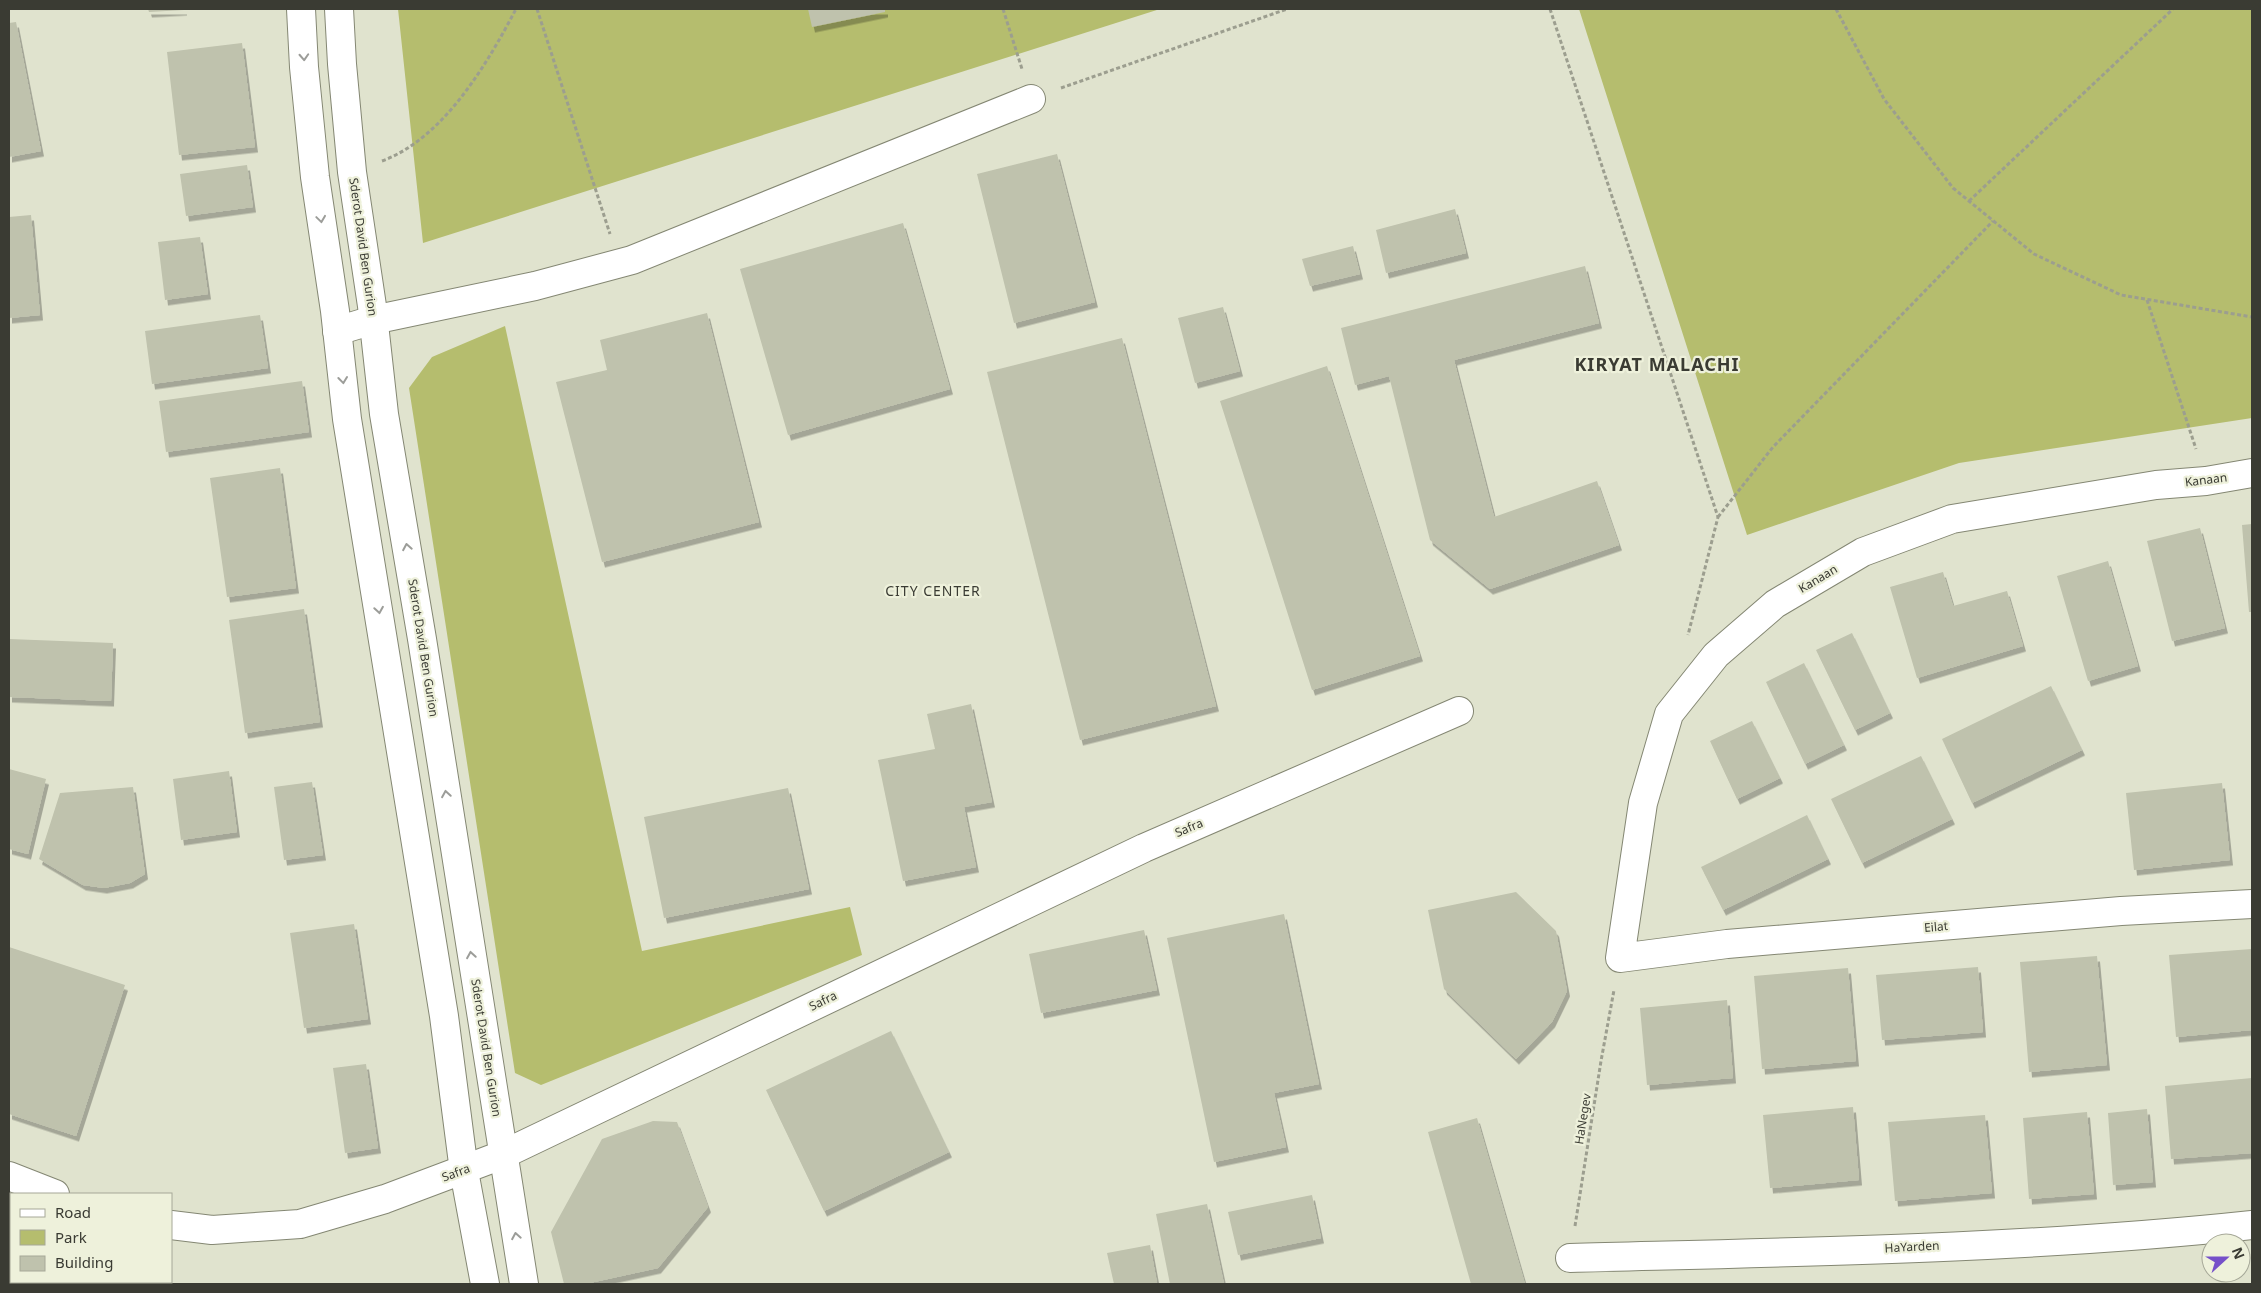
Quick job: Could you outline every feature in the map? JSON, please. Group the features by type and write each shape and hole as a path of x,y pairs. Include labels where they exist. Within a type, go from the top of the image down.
{"street":[{"path":"301,9 304,67 315,177 337,331 347,419 444,1016 464,1171 485,1284"},
{"name":"Sderot David Ben Gurion","path":"339,9 352,172 374,320 384,414 422,639 502,1155 524,1284"},
{"path":"337,331 374,320 535,286 620,264 1031,99"},
{"name":"Kanaan","path":"1620,958 1643,803 1669,714 1716,655 1776,604 1864,552 1952,519 2156,485 2206,481 2252,473"},
{"name":"Safra","path":"172,1224 212,1230 300,1224 384,1199 464,1171 502,1155 1144,848 1459,711"},
{"name":"Eilat","path":"1620,958 1727,944 2121,911 2252,904"},
{"path":"9,1176 52,1193"},
{"name":"HaYarden","path":"1570,1258 1852,1250 2123,1237 2252,1224"}],"path":[{"path":"352,172 390,158 431,131 474,82 516,9"},
{"path":"537,9 620,264"},
{"path":"1003,9 1031,99 1287,9"},
{"path":"1550,9 1718,517"},
{"path":"1836,9 1884,99 1953,188 2034,254 2121,295 2252,317"},
{"path":"1969,201 2173,9"},
{"path":"1688,639 1718,517 1773,447 1993,221"},
{"path":"2147,300 2206,481"},
{"name":"HaNegev","path":"1570,1258 1601,1061 1620,958"}],"green space":[{"path":"398,9 1160,9 423,243"},
{"path":"1579,9 2252,9 2252,418 1959,463 1747,535"},
{"path":"505,326 642,951 850,907 862,955 541,1085 515,1073 409,388 432,357"}],"building":[{"path":"148,9 184,9 184,10 149,12"},
{"path":"808,9 885,9 885,12 812,27"},
{"path":"16,22 41,151 9,157 9,23"},
{"path":"242,43 255,147 179,155 167,52"},
{"path":"1057,154 1095,302 1014,323 977,174"},
{"path":"247,165 253,207 186,216 180,174"},
{"path":"1455,209 1466,253 1386,273 1376,230"},
{"path":"31,215 40,315 9,318 9,217"},
{"path":"903,223 950,389 788,435 740,269"},
{"path":"200,237 208,294 165,300 158,242"},
{"path":"1353,246 1360,274 1310,286 1302,259"},
{"path":"1585,266 1599,323 1454,360 1494,517 1597,481 1619,545 1490,589 1430,540 1389,376 1355,385 1341,328"},
{"path":"1223,307 1240,371 1195,383 1178,318"},
{"path":"707,313 759,522 602,562 556,382 607,370 600,340"},
{"path":"260,315 268,368 152,384 145,331"},
{"path":"1122,338 1216,706 1080,740 987,372"},
{"path":"1327,366 1420,656 1312,690 1220,401"},
{"path":"302,381 309,432 166,452 159,401"},
{"path":"280,468 296,588 227,597 210,478"},
{"path":"2252,524 2252,612 2249,612 2242,525"},
{"path":"2200,528 2225,628 2172,641 2147,541"},
{"path":"2108,561 2138,666 2088,681 2057,576"},
{"path":"1943,572 1953,606 2007,591 2023,646 1917,678 1890,587"},
{"path":"304,609 320,722 245,733 229,620"},
{"path":"1852,633 1890,713 1855,730 1816,650"},
{"path":"9,639 113,643 111,701 9,697"},
{"path":"1804,663 1844,745 1805,764 1766,682"},
{"path":"2051,686 2082,750 1972,803 1942,739"},
{"path":"971,704 992,802 964,807 976,867 903,881 878,760 935,749 927,714"},
{"path":"1752,721 1780,778 1737,799 1710,741"},
{"path":"1921,756 1952,819 1862,863 1831,799"},
{"path":"9,769 46,779 28,854 9,849"},
{"path":"229,771 237,832 181,840 173,779"},
{"path":"312,782 323,855 284,860 274,787"},
{"path":"2222,783 2230,860 2134,870 2126,793"},
{"path":"133,787 145,874 130,883 104,888 83,885 39,859 60,793"},
{"path":"788,788 809,889 664,918 644,817"},
{"path":"1807,815 1828,859 1723,910 1701,867"},
{"path":"1516,892 1556,931 1567,991 1552,1022 1516,1059 1444,989 1428,910"},
{"path":"1284,914 1319,1084 1274,1093 1286,1147 1214,1162 1167,938"},
{"path":"354,924 368,1019 304,1028 290,933"},
{"path":"1144,930 1157,990 1041,1013 1029,954"},
{"path":"9,947 125,985 76,1136 9,1114"},
{"path":"2252,949 2252,1030 2176,1037 2169,955"},
{"path":"2097,956 2107,1065 2029,1072 2020,962"},
{"path":"1978,967 1983,1032 1882,1040 1876,975"},
{"path":"1848,968 1856,1061 1762,1069 1754,976"},
{"path":"1727,1000 1733,1078 1647,1085 1640,1008"},
{"path":"891,1031 949,1152 824,1211 766,1090"},
{"path":"366,1064 378,1148 345,1153 333,1068"},
{"path":"2252,1078 2252,1153 2171,1159 2165,1086"},
{"path":"1853,1107 1859,1180 1770,1188 1763,1115"},
{"path":"2147,1109 2153,1182 2113,1185 2108,1113"},
{"path":"2087,1112 2094,1194 2029,1199 2023,1118"},
{"path":"1985,1115 1992,1193 1895,1201 1888,1122"},
{"path":"1477,1118 1525,1284 1471,1284 1428,1132"},
{"path":"653,1121 677,1122 708,1207 658,1268 585,1284 564,1284 551,1232 602,1139"},
{"path":"1312,1195 1321,1238 1238,1255 1228,1212"},
{"path":"1207,1204 1224,1284 1170,1284 1156,1214"},
{"path":"1150,1245 1157,1283 1114,1284 1107,1253"}],"district":[{"name":"KIRYAT MALACHI","path":"1657,365"},
{"name":"CITY CENTER","path":"933,591"}]}
